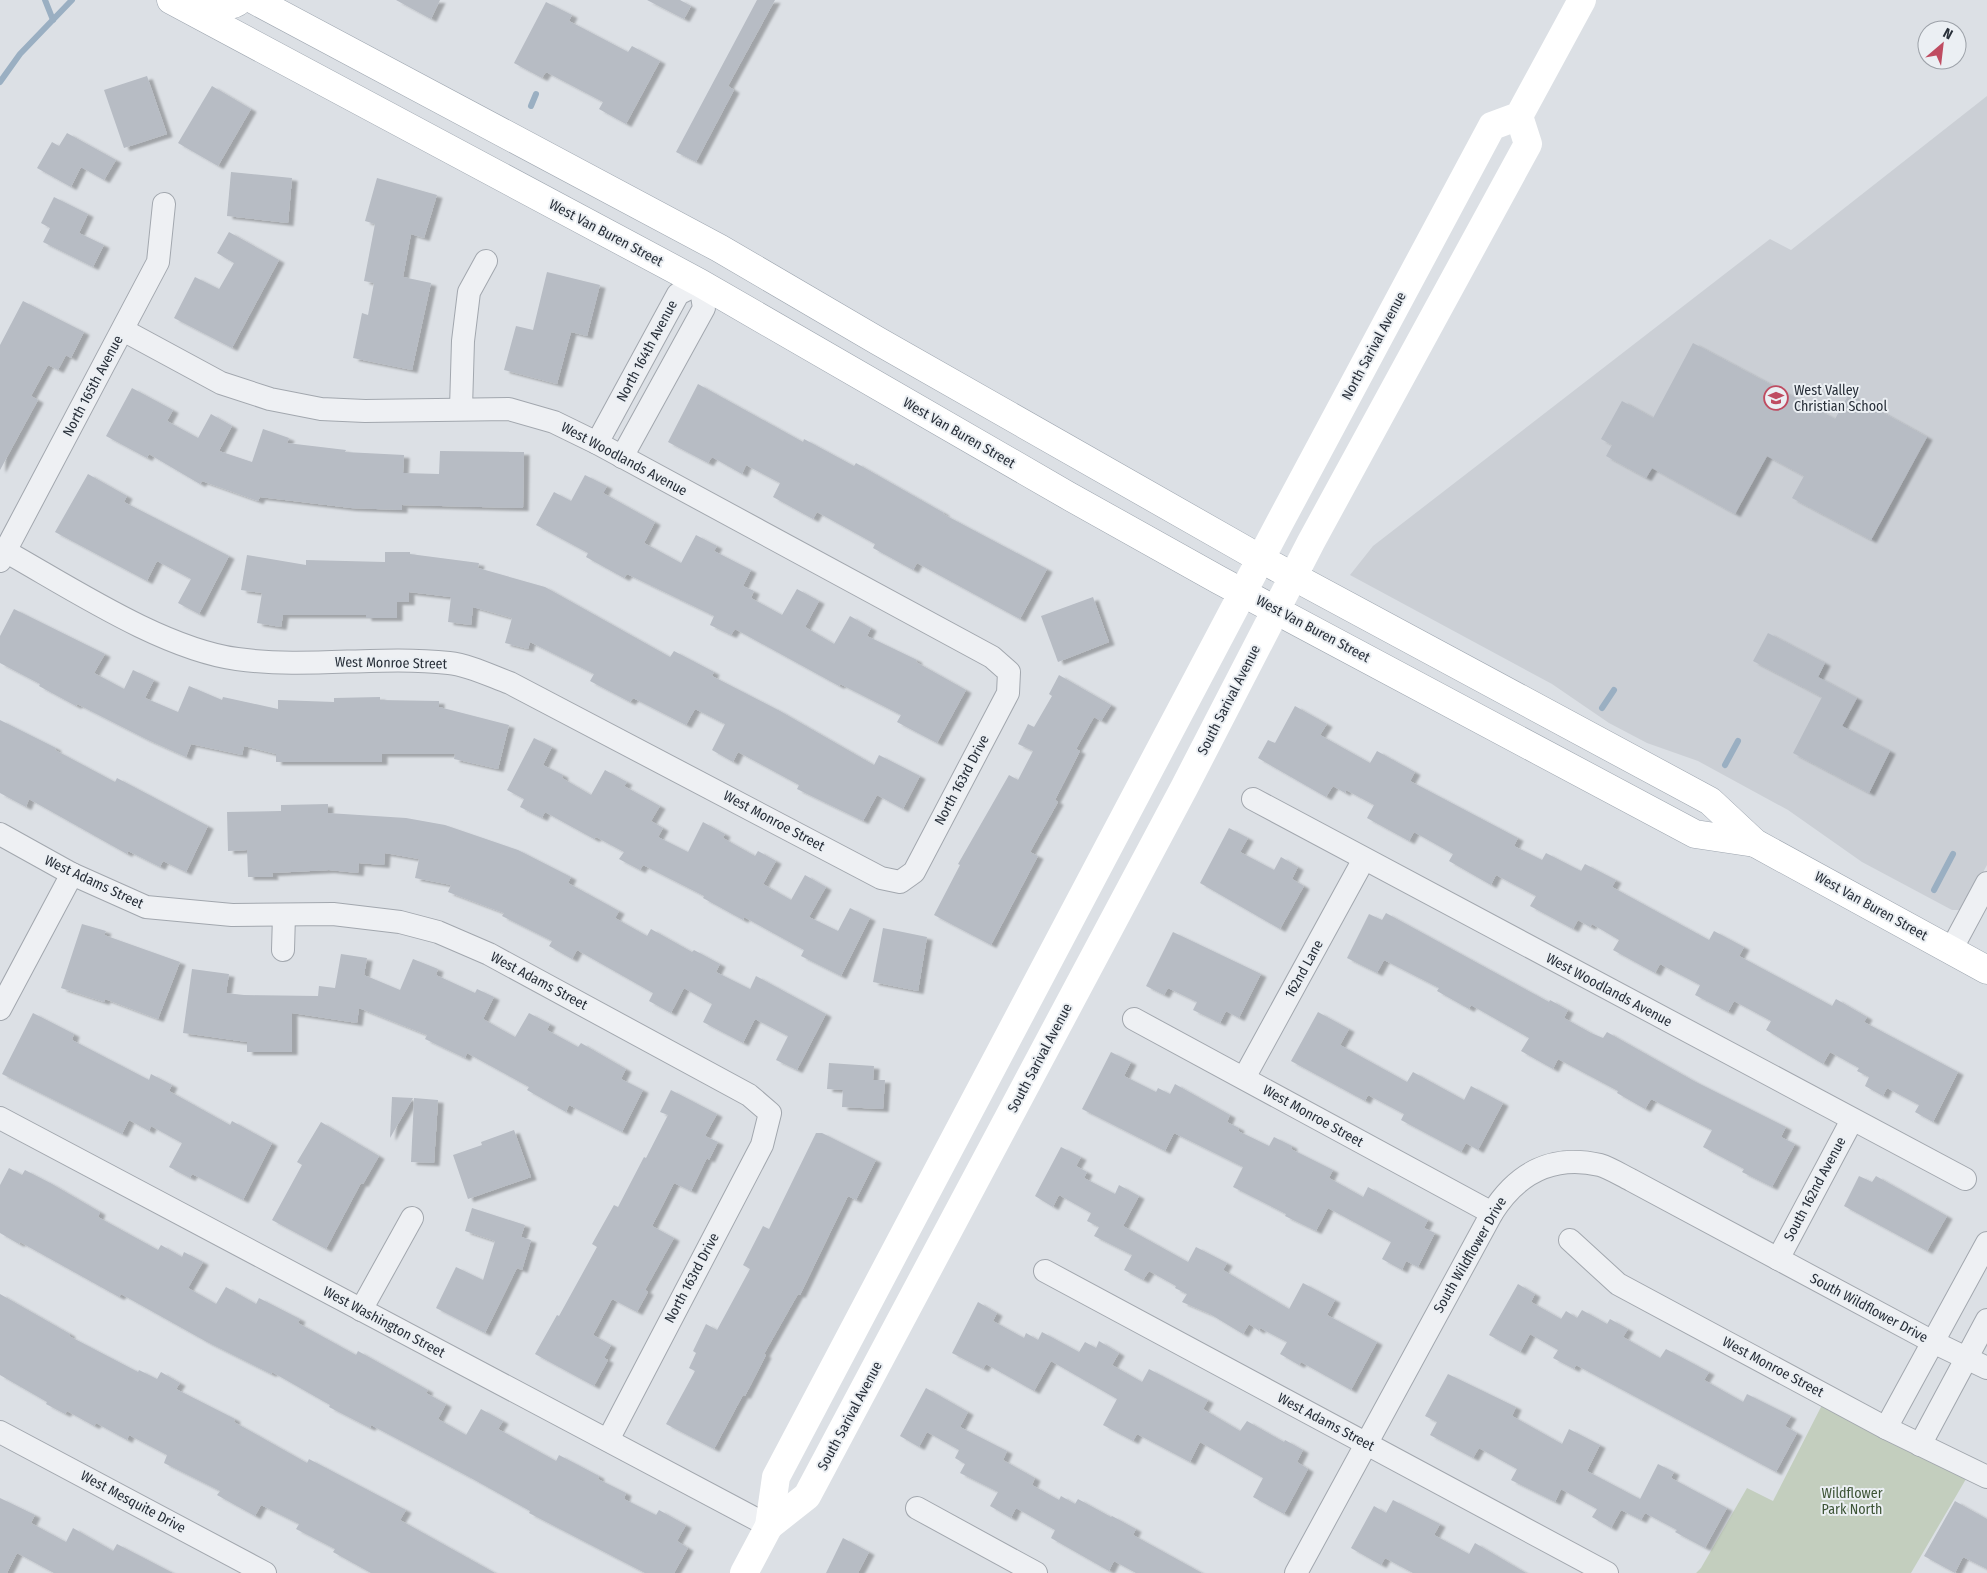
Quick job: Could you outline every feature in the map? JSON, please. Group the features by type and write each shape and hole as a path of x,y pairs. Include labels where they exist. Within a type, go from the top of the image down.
{"main road":[{"name":"West Van Buren Street","path":"171,0 700,284 1067,495 1243,593 1695,834 1755,843"},
{"path":"206,0 222,6 235,4 240,0"},
{"name":"West Van Buren Street","path":"254,0 719,248 878,341 1261,559 1710,801 1755,843 1987,970"},
{"path":"1294,577 1528,144 1519,116 1582,0"},
{"name":"North Sarival Avenue","path":"1243,593 1492,126 1519,116"},
{"path":"700,284 719,248"},
{"name":"South Sarival Avenue","path":"768,1526 807,1496 1294,577"},
{"name":"South Sarival Avenue","path":"744,1573 768,1526 776,1477 1243,593"}],"street":[{"name":"North 165th Avenue","path":"2,556 158,262 164,204"},
{"path":"461,408 463,341 469,292 486,261"},
{"name":"North 164th Avenue","path":"597,443 678,294 700,284 704,308 622,457"},
{"name":"West Woodlands Avenue","path":"123,330 221,383 270,399 322,409 365,411 461,408 509,409 554,422 597,443 992,657 1009,672"},
{"name":"West Monroe Street","path":"2,556 147,629 198,650 235,659 272,663 402,661 450,663 510,683 881,878 900,882"},
{"name":"North 163rd Drive","path":"900,882 914,872 1008,694 1009,672"},
{"name":"West Woodlands Avenue","path":"1253,800 1965,1179"},
{"name":"West Adams Street","path":"0,834 72,874 146,907 232,915 333,914 400,922 438,932 489,954 741,1090 770,1114"},
{"name":"162nd Lane","path":"1244,1078 1364,859"},
{"path":"0,1009 72,874"},
{"path":"1951,950 1987,883"},
{"path":"283,950 284,915"},
{"name":"West Monroe Street","path":"1134,1020 1492,1213"},
{"name":"North 163rd Drive","path":"608,1440 762,1145 770,1114"},
{"name":"West Washington Street","path":"0,1118 768,1526"},
{"name":"South 162nd Avenue","path":"1778,1259 1852,1120"},
{"name":"South Wildflower Drive","path":"1296,1573 1492,1213 1503,1195 1517,1181 1542,1166 1570,1162 1600,1165 1987,1368"},
{"path":"361,1310 412,1218"},
{"name":"West Monroe Street","path":"1570,1240 1618,1284 1886,1428 1987,1477"},
{"path":"1920,1445 1987,1243"},
{"name":"West Adams Street","path":"1045,1271 1607,1573"},
{"path":"1886,1428 1950,1350 1987,1320"},
{"name":"West Mesquite Drive","path":"0,1432 265,1573"},
{"path":"917,1508 1036,1573"}],"shaded area":[{"name":"West Valley Christian School","path":"1987,96 1987,865 1966,903 1960,910 1952,910 1862,862 1788,810 1698,761 1647,743 1609,723 1552,684 1350,575 1373,546 1770,239 1791,250"}],"green space":[{"name":"Wildflower Park North","path":"1822,1405 1966,1479 1911,1573 1696,1573 1701,1568 1747,1488 1773,1501"}],"building":[{"path":"396,0 440,0 431,19"},
{"path":"647,0 680,0 691,6 684,19"},
{"path":"757,0 775,0 728,86 734,90 696,162 676,152"},
{"path":"546,2 572,15 569,21 628,52 632,46 660,61 626,124 599,109 603,102 546,72 542,78 514,63"},
{"path":"147,76 167,134 124,148 104,90"},
{"path":"212,86 251,109 218,166 178,143"},
{"path":"67,133 116,160 104,180 81,167 71,187 37,168 52,142 59,146"},
{"path":"231,172 292,178 288,223 227,216"},
{"path":"377,178 437,195 424,238 411,234 403,277 431,283 412,370 353,358 362,313 368,315 374,283 364,281 375,224 365,221"},
{"path":"54,197 88,214 79,233 104,245 93,267 43,242 50,228 41,223"},
{"path":"229,232 279,260 232,348 174,318 195,277 219,289 234,263 217,253"},
{"path":"547,272 600,285 587,336 571,332 557,384 504,370 516,326 533,330"},
{"path":"23,301 84,332 71,358 66,355 58,370 48,365 31,396 38,400 0,470 0,345"},
{"path":"1693,343 1835,419 1849,394 1927,437 1871,540 1792,498 1804,476 1767,456 1735,514 1652,468 1646,478 1606,456 1612,445 1601,439 1622,401 1653,418"},
{"path":"698,384 803,442 804,439 854,466 856,463 943,514 1047,569 1020,619 917,563 913,570 873,548 875,544 817,512 813,519 773,497 780,483 746,465 742,474 712,457 708,463 668,442"},
{"path":"132,388 173,410 167,421 198,438 211,414 232,426 219,451 252,462 263,429 289,438 287,443 346,450 345,452 404,455 403,473 439,474 440,451 524,452 523,508 402,505 402,510 351,508 260,497 258,501 202,481 200,484 149,454 147,458 106,436"},
{"path":"88,474 127,496 124,502 229,556 199,614 178,603 191,579 157,561 147,581 55,532"},
{"path":"585,475 607,486 603,493 655,522 644,543 681,563 696,535 717,546 714,551 751,570 743,586 754,591 751,598 782,615 797,589 819,601 805,627 834,644 850,616 871,628 867,636 917,660 916,662 966,690 937,743 897,722 901,715 840,684 839,686 735,629 731,635 710,625 714,616 627,574 624,578 586,557 588,553 536,525 554,492 571,501"},
{"path":"385,552 410,552 410,554 479,563 478,568 545,587 670,657 674,651 714,672 712,676 780,711 874,765 879,755 920,776 903,809 877,795 863,821 797,789 799,785 738,752 733,762 712,750 725,724 695,709 686,725 633,698 630,702 590,681 594,674 530,642 528,649 505,643 512,618 473,607 471,625 448,622 451,597 409,592 409,602 397,602 397,618 366,618 366,615 283,615 281,627 257,623 262,593 241,590 247,555 306,565 306,560 385,562"},
{"path":"1093,597 1109,642 1058,662 1041,616"},
{"path":"14,609 105,654 94,673 124,689 133,670 154,680 145,698 178,712 189,686 222,700 223,697 278,709 278,700 334,702 334,698 380,697 380,700 439,701 439,707 509,725 498,769 454,759 455,754 382,754 382,762 276,762 276,754 244,746 242,755 191,744 186,757 77,704 76,706 0,663 0,636"},
{"path":"1768,633 1825,663 1818,677 1857,698 1842,726 1890,751 1869,793 1793,753 1822,697 1753,661"},
{"path":"1059,675 1111,705 1101,721 1094,717 1076,749 1080,751 1055,800 1058,802 1030,852 1038,856 991,945 934,915 960,865 958,864 1009,775 1018,780 1033,751 1018,744 1028,724 1034,727 1052,696 1049,694"},
{"path":"1295,706 1327,724 1320,735 1370,763 1377,751 1415,772 1410,781 1518,838 1514,846 1542,860 1546,853 1581,871 1585,864 1616,880 1612,887 1709,940 1714,931 1744,947 1739,956 1832,1006 1836,999 1867,1017 1864,1022 1958,1072 1933,1122 1915,1112 1919,1105 1887,1088 1883,1096 1865,1086 1869,1077 1857,1071 1859,1068 1830,1052 1823,1064 1766,1030 1771,1021 1734,1001 1728,1012 1695,995 1700,985 1660,964 1655,973 1613,950 1619,940 1592,924 1590,927 1578,920 1573,929 1530,906 1536,896 1496,875 1491,885 1449,861 1453,854 1414,832 1409,841 1367,818 1374,805 1346,790 1345,793 1333,786 1326,797 1258,758 1268,740 1275,743"},
{"path":"0,720 56,748 55,750 115,782 117,778 208,826 186,872 163,861 160,867 128,851 127,854 29,799 26,807 0,793"},
{"path":"534,738 552,747 543,765 563,775 562,778 591,795 605,770 627,782 624,786 660,806 651,821 663,828 658,837 688,852 703,822 725,834 723,838 755,856 758,851 776,861 763,884 791,900 805,875 826,887 809,917 838,931 850,908 870,918 841,976 801,956 804,950 744,917 743,920 703,898 704,896 643,865 640,870 619,859 624,852 596,837 594,839 545,812 542,818 520,807 524,799 507,790"},
{"path":"328,804 328,813 406,818 445,825 518,850 571,877 568,883 619,911 615,918 647,936 651,929 692,952 694,950 720,964 716,972 750,989 756,976 826,1014 797,1070 776,1060 788,1036 755,1019 743,1043 703,1022 712,1004 684,988 671,1013 649,1001 653,993 577,950 572,959 549,946 552,941 502,916 504,913 448,892 451,885 415,878 419,859 385,853 384,865 359,863 358,873 329,870 272,873 273,877 248,877 247,850 228,851 227,812 281,811 281,805"},
{"path":"1229,828 1248,838 1240,852 1274,870 1281,857 1298,867 1292,879 1304,886 1280,929 1200,883"},
{"path":"1386,913 1549,1002 1550,1000 1568,1010 1564,1018 1591,1033 1603,1038 1607,1032 1694,1081 1786,1127 1781,1137 1795,1144 1772,1187 1742,1172 1744,1169 1703,1147 1712,1130 1651,1099 1645,1109 1617,1093 1618,1091 1558,1059 1553,1069 1521,1051 1529,1038 1471,1005 1469,1009 1437,991 1439,988 1384,960 1377,973 1347,958 1369,914 1382,920"},
{"path":"82,924 106,931 104,935 180,962 158,1019 105,999 104,1002 61,988"},
{"path":"883,928 927,937 918,991 873,982"},
{"path":"1173,932 1261,974 1239,1018 1226,1011 1220,1023 1193,1010 1197,1002 1168,988 1164,995 1146,986"},
{"path":"341,954 367,958 364,975 400,990 413,959 438,969 436,975 475,993 477,989 494,997 483,1019 515,1037 529,1013 550,1024 547,1030 578,1047 581,1043 626,1069 621,1079 643,1090 622,1132 569,1105 566,1112 527,1090 529,1087 467,1053 465,1058 425,1039 427,1035 359,1008 357,1023 292,1013 292,1052 247,1052 247,1042 183,1033 192,969 229,974 226,993 318,996 319,986 335,988"},
{"path":"1318,1012 1349,1029 1340,1045 1407,1082 1413,1072 1464,1100 1471,1086 1503,1103 1478,1150 1466,1143 1461,1152 1401,1120 1404,1114 1368,1095 1365,1101 1291,1061"},
{"path":"33,1013 74,1034 72,1040 149,1080 151,1074 172,1085 169,1091 230,1125 232,1121 272,1143 243,1200 192,1174 190,1178 169,1167 182,1143 151,1126 149,1131 129,1120 122,1134 2,1074"},
{"path":"1111,1052 1131,1062 1124,1076 1156,1092 1158,1088 1170,1094 1175,1084 1230,1115 1227,1122 1239,1128 1238,1131 1269,1146 1274,1137 1292,1146 1291,1149 1333,1170 1329,1178 1363,1197 1368,1187 1428,1220 1424,1228 1435,1233 1418,1267 1406,1261 1402,1270 1382,1259 1391,1242 1328,1208 1316,1231 1285,1216 1286,1214 1233,1187 1243,1167 1174,1133 1165,1151 1082,1109"},
{"path":"829,1063 874,1066 873,1080 885,1080 883,1109 842,1107 843,1090 827,1089"},
{"path":"671,1090 717,1114 705,1136 718,1142 709,1160 707,1158 691,1191 674,1183 652,1226 674,1238 645,1290 648,1292 637,1312 612,1299 593,1335 611,1345 604,1358 608,1360 594,1386 535,1354 557,1315 559,1316 597,1247 592,1244 614,1205 618,1207 644,1157 646,1158 668,1115 660,1112"},
{"path":"392,1097 413,1098 390,1138"},
{"path":"414,1098 438,1100 434,1163 411,1162"},
{"path":"321,1122 379,1156 363,1184 361,1183 326,1249 272,1220 302,1165 297,1162"},
{"path":"514,1130 531,1177 468,1199 453,1155 482,1145 481,1142"},
{"path":"816,1133 822,1133 876,1160 856,1200 848,1196 800,1295 798,1294 764,1354 766,1355 745,1396 743,1395 714,1449 666,1424 695,1371 689,1368 696,1353 693,1351 706,1324 717,1330 750,1269 743,1265 763,1226 769,1229"},
{"path":"1061,1147 1081,1157 1076,1166 1087,1172 1084,1178 1115,1194 1119,1185 1139,1196 1123,1226 1188,1262 1196,1247 1227,1263 1223,1270 1289,1309 1303,1283 1335,1300 1327,1315 1377,1342 1351,1390 1301,1362 1299,1365 1280,1354 1287,1342 1260,1328 1259,1331 1249,1324 1243,1334 1210,1314 1182,1302 1187,1294 1149,1271 1143,1280 1124,1270 1132,1255 1094,1236 1099,1227 1087,1221 1091,1213 1059,1195 1053,1207 1035,1196"},
{"path":"9,1168 22,1175 25,1170 52,1184 100,1212 98,1217 158,1250 161,1245 182,1257 184,1252 203,1262 188,1288 216,1304 226,1287 256,1304 259,1298 300,1319 298,1323 356,1355 358,1351 428,1390 426,1393 446,1404 438,1419 466,1435 481,1409 503,1421 498,1429 556,1461 559,1455 599,1476 598,1479 626,1493 624,1499 656,1515 659,1510 686,1525 677,1541 688,1548 674,1573 645,1573 529,1513 530,1511 471,1478 371,1425 370,1428 329,1407 330,1405 272,1372 271,1374 207,1342 121,1294 119,1297 20,1242 19,1244 0,1233 0,1185"},
{"path":"1859,1176 1872,1182 1876,1176 1947,1216 1927,1251 1844,1206"},
{"path":"472,1208 525,1225 521,1237 531,1240 522,1270 517,1268 485,1333 436,1308 456,1267 483,1280 495,1241 465,1231"},
{"path":"1518,1284 1535,1294 1531,1302 1561,1319 1566,1311 1577,1318 1582,1310 1607,1324 1610,1319 1628,1329 1623,1337 1660,1358 1666,1349 1709,1372 1704,1380 1743,1402 1747,1394 1791,1416 1785,1426 1797,1433 1776,1472 1576,1365 1574,1369 1553,1358 1558,1350 1530,1334 1520,1352 1489,1335"},
{"path":"0,1294 70,1334 69,1336 138,1372 139,1370 157,1379 161,1372 180,1383 176,1389 235,1419 234,1422 307,1463 309,1459 406,1510 400,1520 495,1573 371,1573 333,1552 335,1549 296,1529 299,1524 261,1505 255,1516 217,1495 220,1491 164,1463 167,1455 129,1435 127,1440 96,1423 94,1426 67,1411 65,1414 46,1404 47,1402 0,1375"},
{"path":"978,1302 997,1313 993,1321 1024,1338 1026,1333 1038,1340 1042,1332 1079,1352 1085,1342 1096,1348 1099,1341 1119,1353 1112,1365 1142,1382 1149,1369 1208,1400 1203,1409 1240,1431 1247,1421 1284,1442 1285,1440 1303,1450 1297,1462 1308,1469 1284,1514 1253,1497 1263,1478 1200,1442 1190,1462 1137,1434 1133,1441 1103,1425 1117,1399 1051,1361 1034,1391 986,1364 983,1369 952,1353"},
{"path":"1448,1374 1516,1407 1512,1416 1562,1444 1569,1429 1600,1445 1587,1471 1640,1499 1658,1464 1674,1472 1671,1478 1727,1508 1705,1548 1645,1513 1641,1520 1621,1510 1611,1528 1592,1517 1597,1509 1561,1489 1555,1502 1511,1480 1517,1469 1479,1448 1473,1458 1430,1435 1437,1422 1425,1416"},
{"path":"926,1388 968,1412 960,1427 1007,1451 1003,1460 1035,1478 1032,1485 1059,1500 1061,1496 1075,1504 1078,1499 1112,1516 1136,1529 1133,1535 1202,1573 1136,1573 1114,1561 1109,1571 1051,1538 1055,1530 1016,1508 1011,1518 990,1506 998,1492 960,1473 965,1464 955,1458 959,1450 927,1432 919,1447 900,1436"},
{"path":"0,1498 35,1515 31,1523 66,1542 73,1528 113,1551 117,1544 173,1573 54,1573 17,1553 7,1573 0,1573"},
{"path":"1393,1500 1440,1524 1434,1535 1469,1554 1475,1543 1526,1573 1413,1573 1385,1558 1381,1565 1351,1548 1374,1506 1386,1513"},
{"path":"1955,1501 1987,1519 1987,1569 1963,1557 1955,1573 1924,1556"},
{"path":"843,1538 869,1552 858,1573 826,1573"}],"waterway":[{"path":"45,0 53,20"},
{"path":"0,82 20,54 72,0"},
{"path":"531,106 536,94"},
{"path":"1602,708 1614,690"},
{"path":"1725,765 1738,741"},
{"path":"1934,890 1953,854"}],"place":[{"name":"West Valley Christian School","path":"1776,398"}]}
